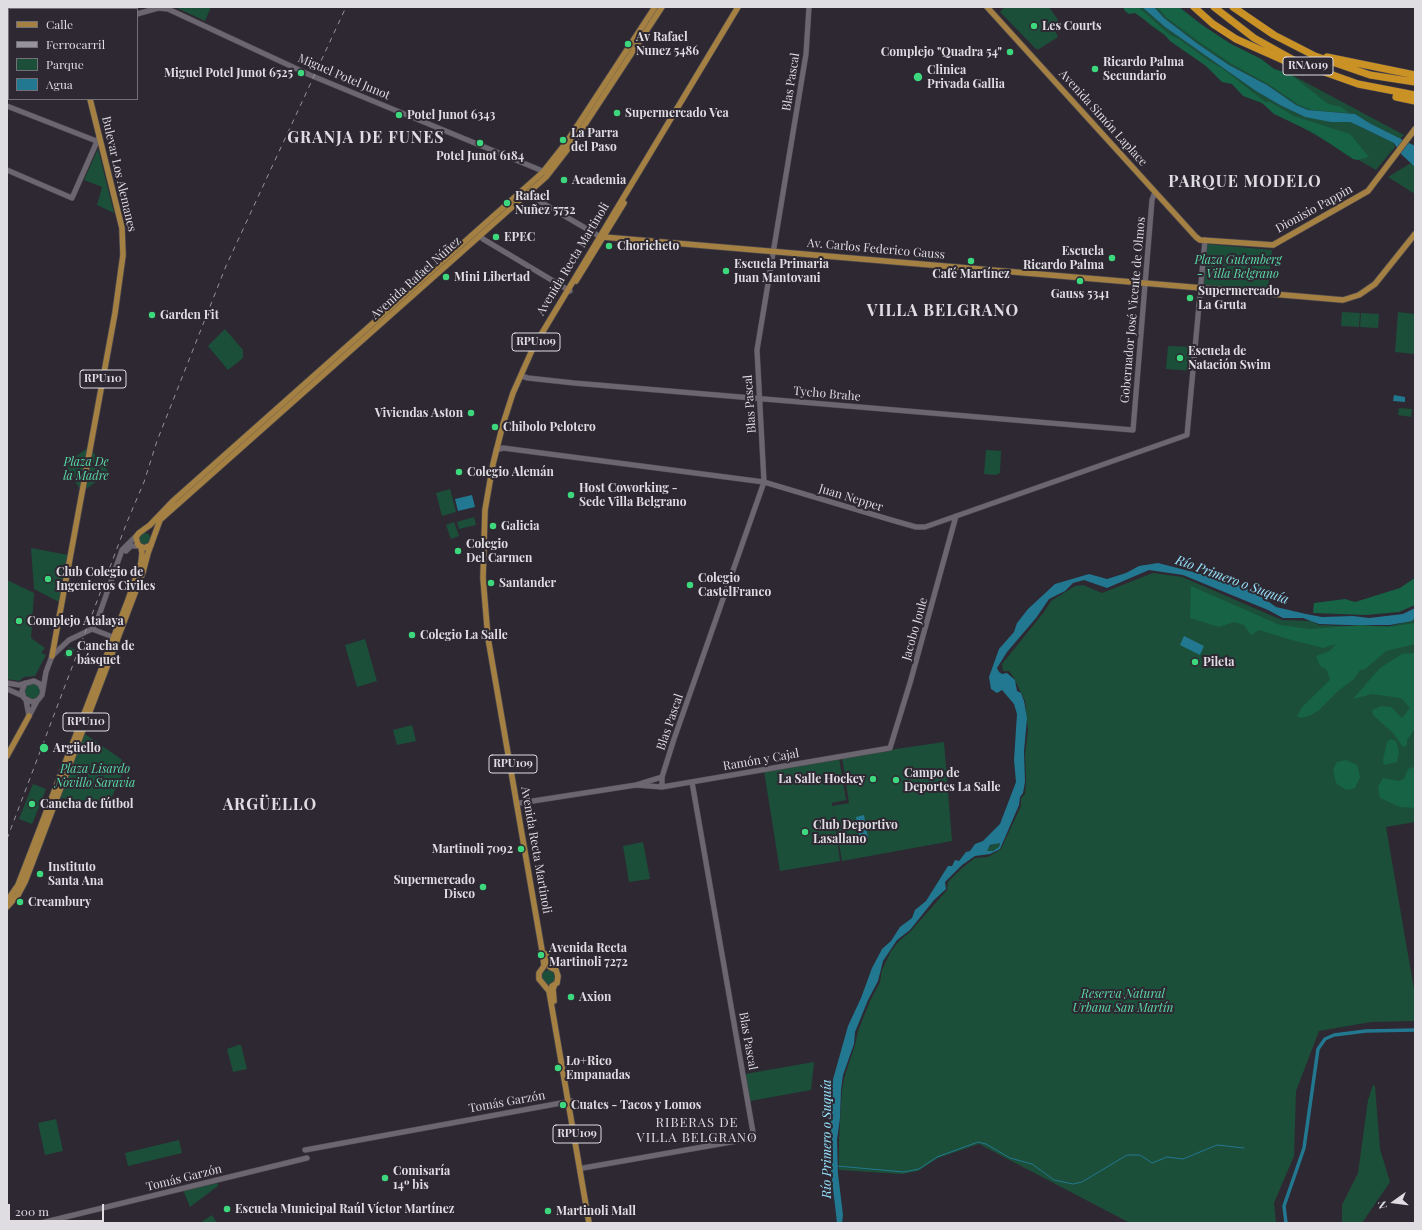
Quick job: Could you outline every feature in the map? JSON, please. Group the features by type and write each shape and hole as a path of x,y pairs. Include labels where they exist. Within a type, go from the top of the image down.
{"highway":[{"path":"1194,7 1224,32 1247,45 1310,71 1326,74"},
{"name":"RNA019","path":"1214,7 1264,44 1289,58 1343,80 1380,90 1415,95"},
{"name":"RNA019","path":"1233,7 1266,31 1323,59 1357,71 1415,82"},
{"path":"1296,47 1333,58 1415,75"},
{"path":"1343,80 1357,88 1415,101"}],"main road":[{"name":"Avenida Rafael Núñez","path":"120,560 129,547 140,546 146,548 151,545 159,522 165,515 319,378 335,361 334,358 544,172 566,143 656,7"},
{"name":"Avenida Rafael Núñez","path":"92,629 97,621 124,549 150,525 161,512 249,434 327,369 527,194 550,172 574,141 662,7"},
{"name":"Avenida Recta Martinoli","path":"569,290 585,267 602,234 619,206 619,203 738,7"},
{"name":"Avenida Recta Martinoli","path":"542,970 544,964 543,956 495,679 485,610 482,556 484,526 498,449 506,413 535,344 741,7"},
{"name":"Blas Pascal","path":"662,787 662,777 764,482 760,398 756,354 806,54 809,7"},
{"name":"Avenida Simón Laplace","path":"987,7 1196,237 1205,240"},
{"name":"Miguel Potel Junot","path":"138,14 158,8 168,8 310,74 544,172"},
{"path":"718,46 717,43 726,25"},
{"name":"Bulevar Los Alemanes","path":"52,656 115,313 123,255 122,228 90,100"},
{"path":"7,106 99,140 72,198 7,170"},
{"name":"Dionisio Pappin","path":"1205,240 1273,245 1367,192 1415,129"},
{"path":"544,172 550,172"},
{"name":"Gobernador José Vicente de Olmos","path":"1133,430 1152,200 1155,192"},
{"path":"519,194 527,194 601,237"},
{"path":"483,226 480,235 483,239 569,290"},
{"name":"Av. Carlos Federico Gauss","path":"601,237 1339,300 1355,297 1376,284 1415,234"},
{"path":"1201,288 1205,240"},
{"name":"Juan Nepper","path":"498,449 764,482 919,528 1187,435 1201,288"},
{"name":"Tycho Brahe","path":"522,376 1133,430"},
{"path":"229,459 249,439 249,434"},
{"name":"Avenida Recta Martinoli","path":"498,449 487,526 486,582 491,632 547,958 552,968"},
{"name":"Jacobo Joule","path":"890,748 956,516"},
{"path":"140,533 149,532 153,538"},
{"name":"RPU110","path":"7,907 21,878 141,563 142,553 140,546 136,541 140,533"},
{"name":"RPU110","path":"7,901 25,882 143,572 151,545"},
{"path":"97,621 100,632"},
{"path":"7,756 37,701 41,697 46,672 52,656 63,644 92,629 113,637"},
{"path":"56,638 58,645 63,644"},
{"path":"7,683 16,685 25,684 34,681 46,672"},
{"path":"34,681 40,684 43,690"},
{"path":"25,684 22,689 29,716"},
{"path":"7,689 30,702 37,701"},
{"path":"84,728 82,724 86,709"},
{"name":"Ramón y Cajal","path":"636,785 662,787 890,748"},
{"name":"Ramón y Cajal","path":"520,803 636,785 662,777"},
{"name":"Blas Pascal","path":"583,1168 754,1138 692,782"},
{"path":"542,970 548,967 552,968"},
{"name":"RPU109","path":"552,968 558,974 558,979 553,989 553,994 589,1223"},
{"name":"RPU109","path":"542,970 539,980 549,991 593,1223"},
{"path":"544,986 551,986 555,984"},
{"name":"Tomás Garzón","path":"305,1150 570,1102"},
{"name":"Tomás Garzón","path":"41,1223 308,1158"}],"green space":[{"path":"175,7 211,7 205,21"},
{"name":"Les Courts","path":"1005,7 1049,7 1058,20 1054,28 1058,37 1039,49 1036,49 1000,12"},
{"path":"1123,7 1138,7 1170,35 1179,39 1209,61 1222,68 1265,102 1270,102 1294,116 1350,134 1369,157 1358,160 1353,159 1314,133 1274,114 1262,103 1243,96 1232,84 1222,82 1206,66 1170,41 1164,34 1135,13 1129,14"},
{"path":"1133,7 1142,7 1165,27 1256,91 1280,105 1305,117 1350,122 1394,143 1395,147 1376,170 1272,110 1150,25"},
{"path":"1154,7 1179,7 1202,25 1231,44 1261,59 1274,69 1290,74 1404,135 1400,139 1355,114 1308,110 1296,105 1267,85 1229,65 1198,44 1164,18"},
{"path":"1157,7 1179,7 1202,25 1231,44 1261,59 1274,69 1290,74 1328,104 1341,107 1349,113 1312,110 1299,105 1270,85 1232,64 1201,43 1167,18"},
{"path":"98,149 114,213 97,205 102,187 84,180"},
{"path":"1411,163 1415,167 1415,194 1388,177"},
{"name":"Plaza Gutemberg - Villa Belgrano","path":"1207,244 1272,250 1268,291 1204,285"},
{"path":"1342,312 1360,313 1359,327 1341,326"},
{"path":"1398,312 1415,314 1415,354 1395,352"},
{"path":"1361,313 1379,314 1378,328 1360,327"},
{"path":"225,329 243,350 243,358 228,370 208,346"},
{"name":"Escuela de Natación Swim","path":"1168,346 1194,347 1193,371 1166,369"},
{"path":"1399,408 1412,409 1411,417 1398,415"},
{"name":"Plaza De la Madre","path":"89,447 109,472 82,492 64,465"},
{"path":"986,450 1001,451 1000,473 996,475 984,474"},
{"path":"450,489 456,512 442,516 436,493"},
{"path":"474,517 476,525 459,529 457,522"},
{"path":"454,522 459,536 451,539 446,525"},
{"path":"143,533 147,533 151,539 147,545 143,545 139,541 139,537"},
{"name":"Club Colegio de Ingenieros Civiles","path":"31,548 68,555 59,602 34,589"},
{"name":"Reserva Natural Urbana San Martín","path":"1153,573 1182,577 1282,620 1311,621 1319,625 1390,626 1415,620 1415,822 1386,827 1415,995 1415,1021 1371,1022 1319,1031 1296,1091 1294,1156 1274,1203 1276,1223 1130,1223 979,1144 938,1158 918,1171 902,1174 839,1170 842,1089 845,1075 858,1031 870,1001 880,982 882,970 891,951 947,890 948,882 962,868 975,858 988,857 1001,849 1021,806 1021,798 1025,794 1025,754 1028,731 1025,701 1009,671 1003,671 1002,664 1044,612 1051,601 1075,586 1083,585 1102,593"},
{"path":"1415,579 1415,605 1399,612 1366,615 1313,613 1314,603 1345,599 1355,602 1400,588"},
{"name":"Complejo Atalaya","path":"7,580 34,593 31,638 45,648 41,653 46,655 35,676 24,677 19,681 7,679"},
{"path":"1191,586 1280,625 1310,629 1361,625 1388,627 1415,623 1415,644 1386,651 1365,669 1360,670 1354,679 1338,691 1319,710 1311,715 1301,718 1297,716 1302,707 1330,680 1327,670 1320,666 1316,656 1330,651 1336,644 1323,648 1259,630 1251,635 1244,625 1234,622 1219,627 1190,618"},
{"path":"365,639 377,681 357,687 345,645"},
{"name":"Cancha de básquet","path":"70,647 75,650 68,659 63,655"},
{"path":"1415,653 1415,696 1413,697 1415,699 1415,729 1407,740 1407,745 1403,747 1393,733 1373,715 1372,710 1381,706 1391,707 1402,718 1410,708 1401,698 1372,694 1353,699 1380,668 1402,654"},
{"path":"30,683 37,683 42,691 35,700 29,700 24,695 24,687"},
{"path":"412,725 416,741 397,745 393,730"},
{"name":"Plaza Lisardo Novillo Saravia","path":"85,734 121,759 124,764 125,768 110,801 104,803 60,798"},
{"path":"1391,739 1396,741 1399,752 1397,762 1384,765 1383,760 1387,742"},
{"name":"Campo de Deportes La Salle","path":"944,742 952,841 842,861 833,808 840,861 780,871 764,771 839,758 846,800 832,803 832,806 849,803 842,757"},
{"path":"1346,760 1357,765 1360,777 1355,788 1346,790 1336,783 1333,770 1337,762"},
{"path":"1413,767 1415,769 1415,808 1400,807 1380,798 1378,787 1383,778 1399,781 1404,779 1408,769"},
{"name":"Cancha de fútbol","path":"33,784 46,789 32,824 19,819"},
{"path":"643,842 650,879 629,882 623,846"},
{"path":"1000,842 999,847 993,852 986,851 990,846"},
{"path":"549,970 554,972 556,977 554,982 549,984 544,982 542,977 544,972"},
{"path":"241,1045 247,1069 233,1072 227,1049"},
{"path":"814,1062 811,1090 750,1101 745,1074"},
{"path":"1373,1085 1375,1086 1380,1149 1390,1182 1362,1223 1342,1223 1342,1205 1358,1173 1368,1100"},
{"path":"56,1119 63,1151 45,1155 38,1123"},
{"path":"179,1140 182,1153 128,1166 125,1153"},
{"path":"217,1181 218,1186 190,1207 183,1190"},
{"path":"212,1215 217,1223 200,1223"}],"water":[{"path":"1142,7 1154,7 1164,18 1198,44 1229,65 1267,85 1296,105 1308,110 1355,114 1371,124 1415,146 1415,167 1401,154 1394,143 1363,128 1350,122 1331,122 1305,117 1256,91 1165,27"},
{"path":"1394,395 1405,397 1405,402 1393,401"},
{"path":"472,495 475,507 458,511 455,499"},
{"path":"1158,563 1232,582 1255,592 1276,607 1306,614 1322,617 1353,616 1369,618 1403,614 1415,608 1415,618 1412,621 1390,625 1347,625 1319,624 1303,618 1283,618 1268,610 1183,575 1149,570 1107,588 1084,580 1073,583 1065,591 1049,599 1036,618 1007,652 997,668 1002,674 1007,673 1015,680 1017,691 1021,693 1024,701 1027,718 1024,751 1025,782 1023,793 1020,797 1019,805 1000,849 990,854 975,856 962,865 945,882 946,889 934,900 910,930 897,940 883,961 878,981 868,1000 855,1032 854,1044 843,1075 841,1090 840,1118 837,1140 838,1174 843,1215 842,1223 837,1223 831,1171 833,1157 830,1090 848,1026 861,998 872,968 882,949 891,941 900,927 912,918 915,910 926,901 948,866 952,866 955,860 959,861 966,852 970,851 975,844 983,841 1000,824 1016,782 1014,760 1017,714 1014,704 1002,690 997,693 991,689 989,677 999,649 1014,632 1017,623 1028,609 1055,584 1089,574 1107,579 1126,573 1139,566","holes":["1000,843 999,847 993,851 987,851 990,845"]},
{"path":"1184,636 1204,646 1200,655 1180,645"},
{"path":"864,815 868,838 860,840 856,817"}],"waterway":[{"path":"1286,1223 1284,1206 1304,1148 1318,1049 1325,1039 1334,1035 1366,1031 1415,1030"},
{"name":"Río Primero o Suquía","path":"837,1166 904,1172 919,1169 937,1157 978,1142 986,1144 1010,1158 1032,1164 1054,1180 1073,1184 1082,1182 1127,1155 1140,1155 1152,1163 1167,1157 1183,1159 1217,1145 1244,1148"}],"railway":[{"path":"7,839 127,522 144,482 157,441 226,266 346,7"}],"place":[{"name":"Les Courts","path":"1034,26"},
{"name":"Av Rafael Nunez 5486","path":"628,44"},
{"name":"Complejo \"Quadra 54\"","path":"1010,52"},
{"name":"Ricardo Palma Secundario","path":"1095,69"},
{"name":"Miguel Potel Junot 6525","path":"301,73"},
{"name":"Clinica Privada Gallia","path":"918,77"},
{"name":"Supermercado Vea","path":"617,113"},
{"name":"Potel Junot 6343","path":"399,115"},
{"name":"La Parra del Paso","path":"563,140"},
{"name":"Potel Junot 6184","path":"480,143"},
{"name":"Academia","path":"564,180"},
{"name":"Rafael Nuñez 5752","path":"507,203"},
{"name":"EPEC","path":"496,237"},
{"name":"Choricheto","path":"609,246"},
{"name":"Escuela Ricardo Palma","path":"1112,258"},
{"name":"Café Martínez","path":"971,261"},
{"name":"Escuela Primaria Juan Mantovani","path":"726,271"},
{"name":"Mini Libertad","path":"446,277"},
{"name":"Gauss 5341","path":"1080,281"},
{"name":"Supermercado La Gruta","path":"1190,298"},
{"name":"Garden Fit","path":"152,315"},
{"name":"Escuela de Natación Swim","path":"1180,358"},
{"name":"Viviendas Aston","path":"471,413"},
{"name":"Chibolo Pelotero","path":"495,427"},
{"name":"Colegio Alemán","path":"459,472"},
{"name":"Host Coworking - Sede Villa Belgrano","path":"571,495"},
{"name":"Galicia","path":"493,526"},
{"name":"Colegio Del Carmen","path":"458,551"},
{"name":"Club Colegio de Ingenieros Civiles","path":"48,579"},
{"name":"Santander","path":"491,583"},
{"name":"Colegio CastelFranco","path":"690,585"},
{"name":"Complejo Atalaya","path":"19,621"},
{"name":"Colegio La Salle","path":"412,635"},
{"name":"Cancha de básquet","path":"69,653"},
{"name":"Pileta","path":"1195,662"},
{"name":"Argüello","path":"44,748"},
{"name":"La Salle Hockey","path":"873,779"},
{"name":"Campo de Deportes La Salle","path":"896,780"},
{"name":"Cancha de fútbol","path":"32,804"},
{"name":"Club Deportivo Lasallano","path":"805,832"},
{"name":"Martinoli 7092","path":"521,849"},
{"name":"Instituto Santa Ana","path":"40,874"},
{"name":"Supermercado Disco","path":"483,887"},
{"name":"Creambury","path":"20,902"},
{"name":"Avenida Recta Martinoli 7272","path":"541,955"},
{"name":"Axion","path":"571,997"},
{"name":"Lo+Rico Empanadas","path":"558,1068"},
{"name":"Cuates - Tacos y Lomos","path":"563,1105"},
{"name":"Comisaría 14º bis","path":"385,1178"},
{"name":"Escuela Municipal Raúl Víctor Martínez","path":"227,1209"},
{"name":"Martinoli Mall","path":"548,1211"}],"district":[{"name":"GRANJA DE FUNES","path":"366,138"},
{"name":"PARQUE MODELO","path":"1245,182"},
{"name":"VILLA BELGRANO","path":"943,311"},
{"name":"ARGÜELLO","path":"270,805"},
{"name":"RIBERAS DE VILLA BELGRANO","path":"697,1130"}]}
